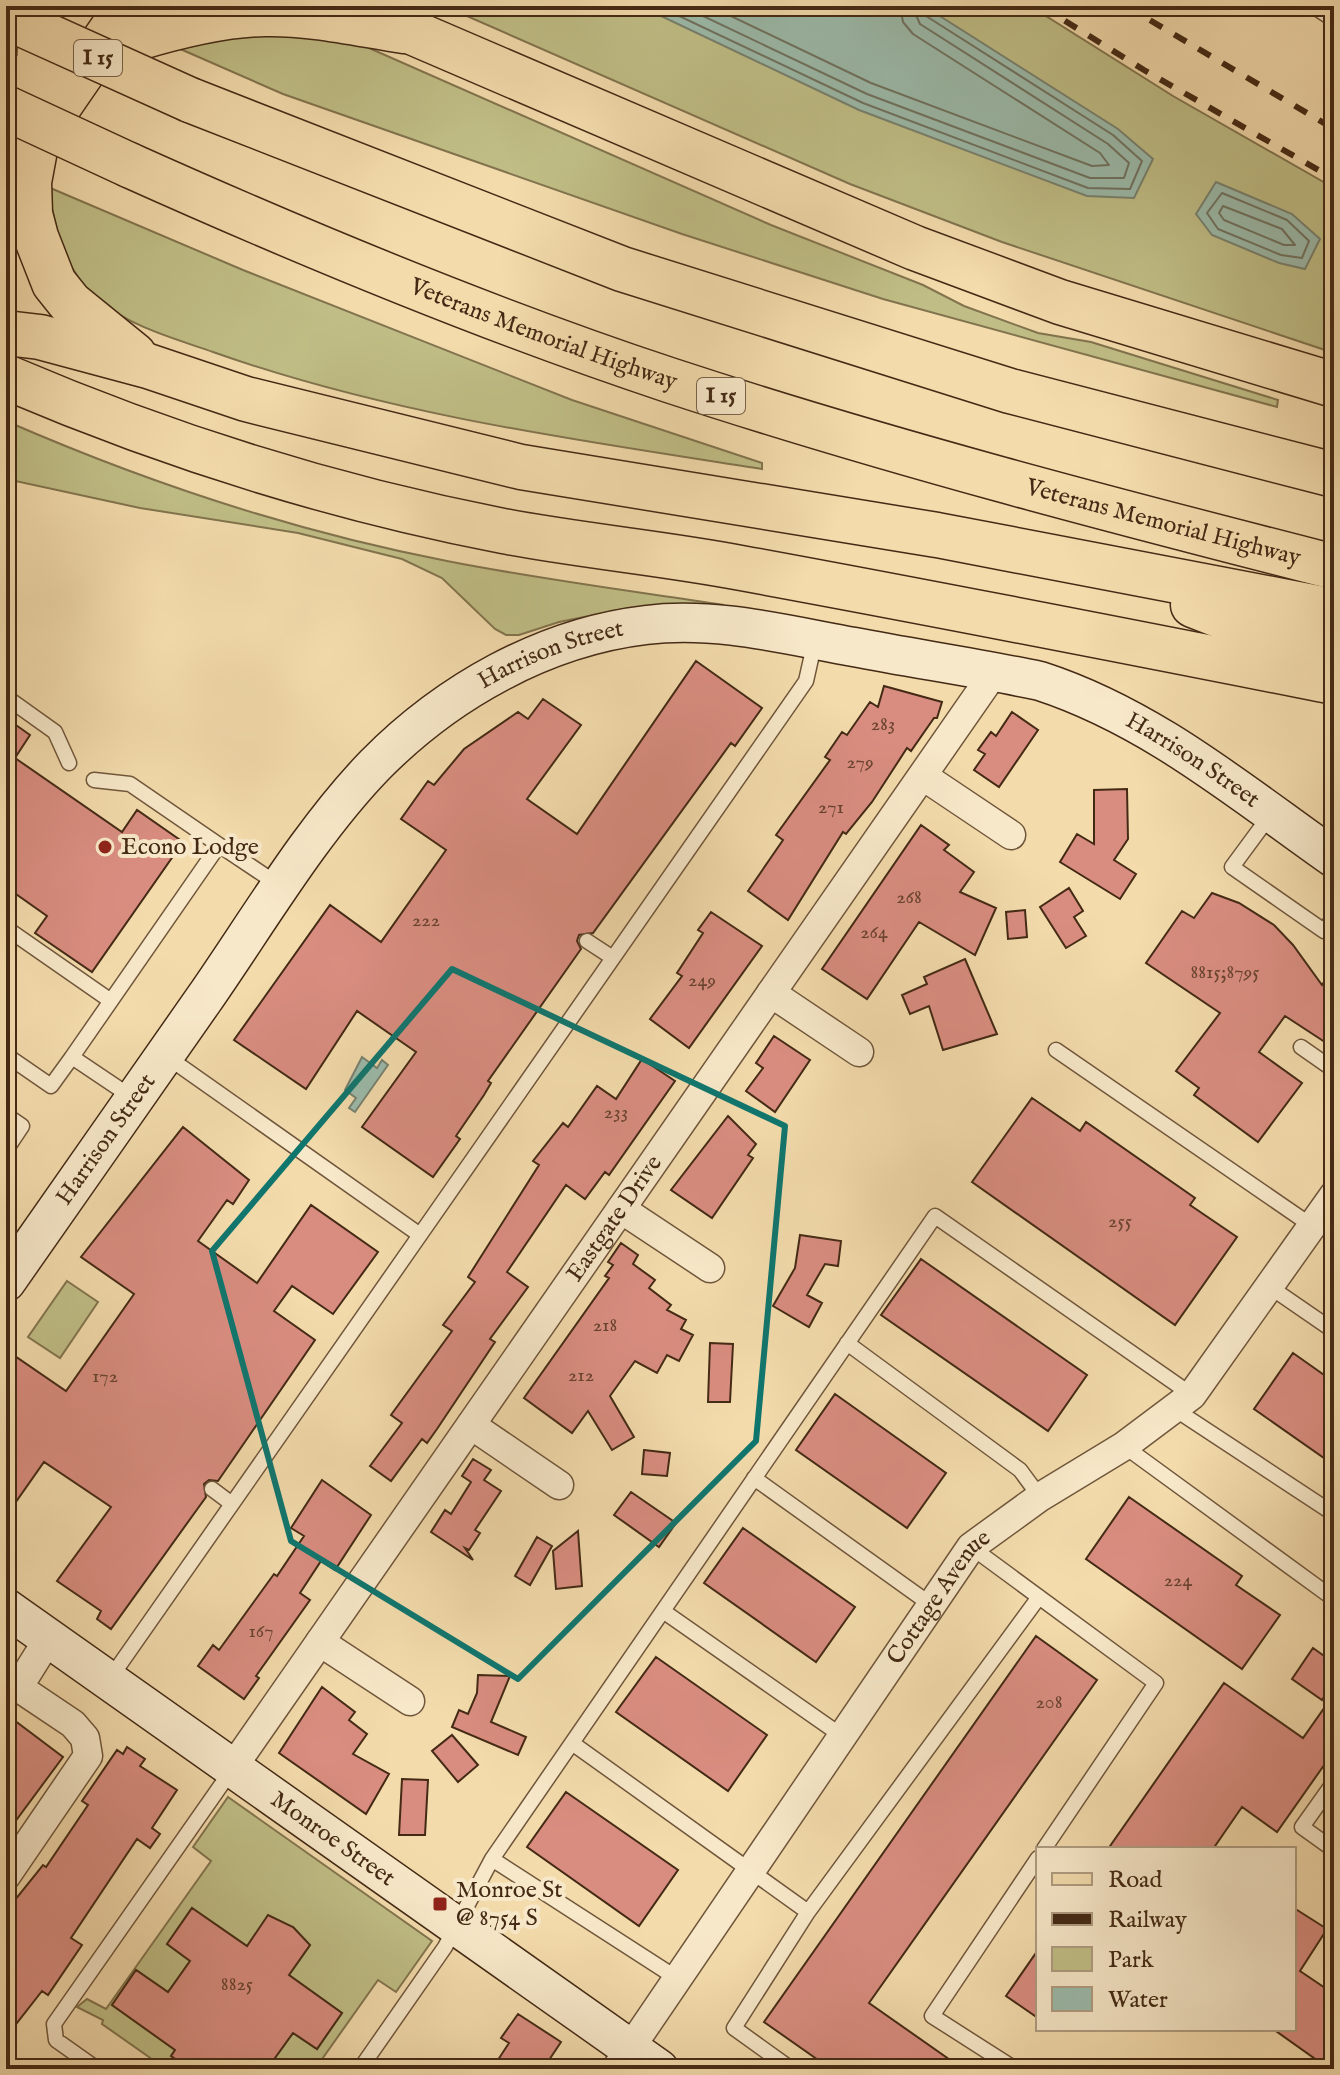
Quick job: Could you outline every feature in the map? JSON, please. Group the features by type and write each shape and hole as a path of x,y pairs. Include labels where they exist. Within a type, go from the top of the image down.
{"main road":[{"path":"6,183 128,6"},
{"path":"373,6 414,33 915,248 1060,302 1334,385"},
{"path":"35,12 17,74 37,139 29,182 30,214 54,283 90,322 148,366"},
{"name":"I 15","path":"35,12 190,100 622,269 1010,391 1334,475"},
{"path":"17,74 226,17 300,15 414,33"},
{"name":"Veterans Memorial Highway","path":"6,108 269,228 438,296 667,379 976,474 1334,567"},
{"path":"6,333 40,337 148,366 246,399 521,467 1091,563 1334,611"},
{"path":"17,381 254,468 431,515 572,544 715,563 932,603 1334,682"},
{"path":"1091,563 1239,623 1334,644"}],"street":[{"name":"Harrison Street","path":"6,1282 282,887 375,766 428,718 488,678 538,653 592,635 648,624 703,624 995,671 1085,696 1126,715 1334,858"},
{"name":"Eastgate Drive","path":"233,1767 995,671"},
{"path":"923,776 1011,835"},
{"path":"771,993 859,1052"},
{"name":"Cottage Avenue","path":"635,2062 678,1979 971,1547 1040,1497 1124,1446 1184,1403 1334,1195"},
{"path":"621,1209 710,1268"},
{"path":"471,1425 559,1485"},
{"name":"Monroe Street","path":"6,1608 455,1924 635,2062"},
{"path":"6,1876 88,1756 85,1738 73,1724 12,1683 49,1638"},
{"path":"320,1642 410,1701"}],"lane":[{"path":"1313,6 1334,20"},
{"path":"109,1680 806,681 816,640"},
{"path":"6,697 55,732 69,763"},
{"path":"94,780 130,784 282,887"},
{"path":"1271,814 1232,867 1324,931 1334,917"},
{"path":"6,1055 51,1086 219,845"},
{"path":"6,928 111,1001"},
{"path":"587,941 613,958"},
{"path":"1301,1047 1334,1070"},
{"path":"1056,1050 1312,1226"},
{"path":"165,1055 420,1235"},
{"path":"72,1057 134,1099"},
{"path":"6,1115 22,1126 6,1150"},
{"path":"360,2069 445,1947 492,1859 935,1216 1334,1514"},
{"path":"1270,1287 1334,1331"},
{"path":"847,1343 1020,1470 1040,1497"},
{"path":"1124,1446 1334,1599"},
{"path":"754,1478 930,1604"},
{"path":"212,1489 232,1504"},
{"path":"971,1547 1156,1683 1045,1847"},
{"path":"791,2069 734,2028 808,1912 1039,1597"},
{"path":"663,1611 842,1736"},
{"path":"572,1743 808,1912"},
{"path":"97,2069 56,2040 54,2024 233,1767"},
{"path":"1334,1782 1302,1827 1334,1850"},
{"path":"492,1859 678,1979"},
{"path":"1015,2069 932,2016 1036,1861"}],"highlighted area":[{"path":"452,969 785,1126 756,1441 518,1679 291,1541 212,1251"}],"green space":[{"path":"444,6 1030,6 1173,96 1334,188 1334,353 1002,242 850,184"},
{"path":"259,32 360,44 771,225 923,285 964,306 1038,333 1091,342 1278,400 1277,407 883,299 682,234 283,94 178,48"},
{"path":"48,187 243,270 572,400 762,463 762,469 553,436 416,409 280,374 153,331 124,318 98,300 77,276 58,233"},
{"path":"6,421 113,465 223,503 334,535 481,567 724,605 629,608 559,622 519,635 506,635 495,629 442,578 402,559 298,533 140,508 6,479"},
{"path":"67,1281 98,1302 60,1358 28,1337"},
{"path":"228,1797 432,1941 396,1992 378,1980 315,2069 267,2069 293,2033 317,2049 342,2013 289,1975 310,1945 293,1927 247,1946 192,1908 167,1944 190,1961 168,1992 136,1970 112,2005 175,2050 171,2056 190,2069 166,2069 102,2024 103,2020 77,2007 87,1999 106,2009 211,1861 193,1847"}],"water":[{"path":"640,6 924,6 1118,129 1153,159 1134,198 1087,196 859,110"},
{"path":"1216,182 1292,214 1320,239 1305,269 1279,263 1212,235 1196,214"},
{"path":"362,1057 377,1068 382,1060 388,1065 355,1112 349,1108 356,1098 345,1090"}],"building":[{"path":"696,661 762,708 735,746 731,743 593,933 579,935 577,941 581,949 488,1081 491,1083 456,1136 460,1139 433,1177 362,1127 416,1052 357,1011 306,1089 234,1040 330,905 381,942 446,850 401,819 428,781 434,785 464,749 518,712 528,719 543,699 581,725 527,799 577,834"},
{"path":"884,686 942,702 937,718 911,751 907,748 872,802 846,834 843,832 788,920 748,891 783,840 776,835 830,760 825,757 842,732 847,735 870,702 878,707"},
{"path":"1012,712 1038,730 999,787 974,770 985,754 978,750 991,732 996,736"},
{"name":"Econo Lodge","path":"6,718 30,735 15,758 122,832 137,810 183,842 92,972 35,933 47,916 6,887"},
{"path":"1127,789 1128,839 1114,860 1136,874 1120,899 1060,862 1077,834 1094,844 1094,790"},
{"path":"921,825 949,845 944,850 974,872 960,892 996,908 975,955 919,922 867,999 822,969"},
{"path":"1069,888 1083,911 1074,917 1086,936 1066,948 1040,907"},
{"path":"1212,893 1239,903 1274,925 1322,985 1334,967 1334,1048 1285,1016 1259,1052 1302,1083 1258,1142 1194,1095 1199,1088 1176,1071 1220,1013 1146,963 1182,911 1194,918"},
{"path":"1025,910 1027,937 1008,939 1006,912"},
{"path":"711,912 762,946 689,1048 650,1019 682,976 677,973 703,933 698,930"},
{"path":"965,959 997,1034 943,1050 929,1006 910,1014 902,995 927,984 924,977"},
{"path":"774,1036 810,1060 775,1112 746,1091 763,1068 756,1063"},
{"path":"642,1059 675,1081 609,1175 605,1172 585,1199 566,1185 507,1272 528,1287 490,1339 495,1342 437,1429 427,1443 422,1439 391,1481 370,1466 402,1423 391,1415 452,1331 443,1325 475,1282 468,1277 539,1165 533,1161 563,1123 568,1127 597,1086 616,1099"},
{"path":"1032,1098 1080,1131 1086,1122 1195,1198 1190,1205 1237,1237 1175,1325 972,1182"},
{"path":"728,1116 756,1144 748,1155 753,1158 712,1218 671,1190"},
{"path":"183,1127 249,1180 233,1204 227,1200 198,1241 257,1283 311,1205 378,1252 333,1314 292,1286 274,1311 315,1340 218,1481 209,1480 204,1484 206,1497 111,1629 97,1619 101,1611 57,1581 111,1507 44,1462 6,1516 6,1350 66,1391 134,1294 81,1257"},
{"path":"800,1235 841,1241 838,1266 825,1264 807,1295 822,1303 809,1327 773,1306 795,1268"},
{"path":"621,1243 638,1255 633,1264 655,1280 649,1288 671,1305 667,1310 686,1320 681,1329 693,1335 679,1361 667,1355 657,1373 635,1361 610,1396 634,1437 612,1450 588,1411 572,1433 524,1398 609,1278 605,1276 613,1265 608,1262"},
{"path":"921,1259 1087,1375 1048,1431 881,1315"},
{"path":"710,1343 733,1344 730,1402 708,1402"},
{"path":"1293,1353 1334,1382 1334,1465 1254,1409"},
{"path":"835,1394 946,1473 907,1528 796,1450"},
{"path":"644,1450 670,1453 667,1476 642,1474"},
{"path":"473,1459 491,1470 484,1480 501,1491 475,1530 480,1533 469,1550 465,1548 473,1560 431,1532 445,1510 451,1514 471,1482 462,1476"},
{"path":"322,1480 371,1515 335,1570 321,1561 300,1593 310,1600 256,1676 259,1678 244,1699 198,1666 213,1645 219,1650 304,1536 291,1528"},
{"path":"631,1492 676,1523 659,1547 614,1515"},
{"path":"1129,1497 1242,1576 1236,1585 1280,1615 1242,1669 1086,1559"},
{"path":"743,1528 855,1607 816,1662 704,1583"},
{"path":"578,1531 582,1586 556,1589 553,1551"},
{"path":"537,1537 552,1546 530,1585 515,1576"},
{"path":"1036,1636 1097,1680 869,2003 963,2069 831,2069 764,2022"},
{"path":"1313,1648 1334,1663 1334,1682 1322,1700 1292,1679"},
{"path":"656,1657 767,1735 728,1791 616,1712"},
{"path":"478,1675 510,1676 491,1722 526,1737 518,1755 452,1727 459,1710 468,1714 477,1693"},
{"path":"1224,1683 1303,1738 1334,1694 1334,1751 1277,1832 1242,1807 1214,1847 1109,1847"},
{"path":"322,1687 355,1712 349,1720 367,1734 353,1754 389,1774 366,1814 279,1753"},
{"path":"6,1714 63,1757 6,1834"},
{"path":"452,1735 478,1765 458,1782 432,1751"},
{"path":"127,1747 145,1759 140,1766 177,1790 152,1828 160,1834 150,1848 137,1839 71,1938 82,1945 48,1995 42,1991 6,2037 6,1911 43,1865 46,1867 88,1805 82,1801 117,1750 123,1754"},
{"path":"402,1779 428,1780 425,1835 399,1835"},
{"path":"566,1792 678,1870 639,1926 527,1847"},
{"path":"192,1908 247,1946 268,1915 293,1927 310,1945 289,1975 342,2013 317,2049 293,2033 267,2069 190,2069 171,2056 175,2050 112,2005 136,1970 168,1992 190,1961 167,1944"},
{"path":"1296,1909 1327,1929 1300,1971 1334,1994 1334,2044 1321,2063 1276,2031 1296,2031"},
{"path":"1036,1953 1036,2017 1006,1996"},
{"path":"518,2014 561,2042 543,2069 492,2069 509,2043 501,2038"}],"railway":[{"path":"1041,6 1144,70 1334,179"},
{"path":"1126,6 1334,129"}],"place":[{"name":"Econo Lodge","path":"105,847"},
{"name":"Monroe St @ 8754 S","path":"440,1904"}]}
